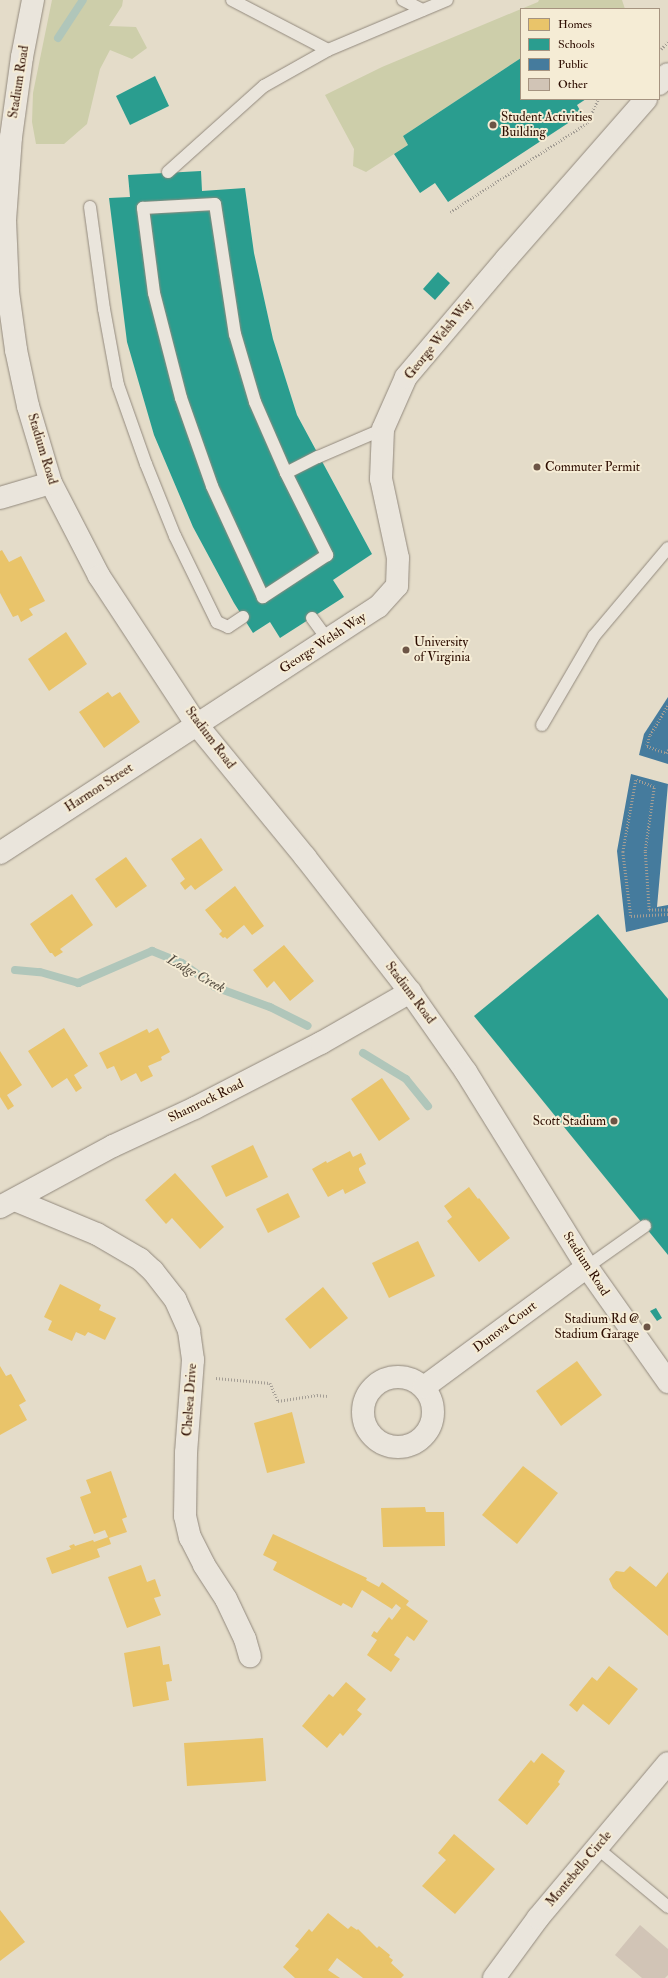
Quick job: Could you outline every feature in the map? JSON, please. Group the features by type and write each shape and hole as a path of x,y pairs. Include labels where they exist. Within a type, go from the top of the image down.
{"street":[{"name":"Stadium Road","path":"34,0 22,57 10,137 5,220 8,292 16,350 28,406 50,482 99,576 197,724 305,857 410,992 466,1072 587,1267 668,1382"},
{"path":"660,83 668,74"},
{"name":"George Welsh Way","path":"197,724 378,607 397,586 398,558 381,479 383,429 406,377 507,258 645,100"},
{"path":"0,498 50,482"},
{"name":"Harmon Street","path":"0,853 197,724"},
{"name":"Shamrock Road","path":"7,1204 113,1146 195,1108 321,1043 410,992"},
{"name":"Chelsea Drive","path":"7,1204 97,1234 140,1259 153,1271 175,1299 189,1331 193,1360 186,1453 185,1516 190,1536 204,1565 226,1599 250,1656"},
{"name":"Dunova Court","path":"424,1387 587,1267"},
{"name":"Montebello Circle","path":"494,1978 538,1918 668,1763"}],"lane":[{"path":"232,0 328,50"},
{"path":"403,0 423,10"},
{"path":"168,172 264,86 328,50 447,0"},
{"path":"215,204 235,334 255,402 286,473 327,555 263,597 212,486 181,398 154,293 143,208 215,204"},
{"path":"90,206 104,309 118,385 146,464 175,536 217,622 228,627 243,616"},
{"path":"286,473 318,456 383,429"},
{"path":"542,725 594,636 668,548"},
{"path":"312,618 328,640"},
{"path":"587,1267 644,1226"},
{"path":"597,1848 668,1907"}],"path":[{"path":"660,49 668,42"},
{"path":"450,212 587,123 598,100"},
{"path":"668,706 650,736 647,746 666,753 668,750"},
{"path":"668,910 649,910 645,850 654,787 636,780 623,852 631,916 668,914"},
{"path":"192,1379 224,1377 270,1383 278,1400 317,1395 327,1396"}],"green space":[{"path":"52,0 123,0 122,6 109,26 136,27 147,48 132,59 110,50 100,69 87,124 64,144 36,144 32,122 33,93"},
{"path":"539,0 622,0 625,8 523,8 538,2"},
{"path":"520,9 520,59 403,136 408,145 366,172 353,166 354,149 325,95 382,67"}],"building: Homes":[{"path":"2,550 9,562 21,556 45,601 29,609 33,615 21,622 18,615 13,617 0,593 0,551"},
{"path":"66,632 87,664 49,691 28,659"},
{"path":"108,692 112,697 120,692 140,722 104,748 79,712"},
{"path":"201,838 223,870 195,890 191,885 185,890 180,883 185,879 171,859"},
{"path":"126,857 147,886 116,908 95,879"},
{"path":"235,886 264,926 252,935 244,925 227,939 225,937 223,938 219,934 222,931 205,910"},
{"path":"72,894 93,925 60,949 63,952 55,957 52,953 50,953 30,924"},
{"path":"284,945 314,981 290,1001 274,981 267,988 253,970"},
{"path":"64,1028 88,1066 74,1075 82,1088 76,1092 67,1078 52,1088 28,1051"},
{"path":"158,1028 170,1052 161,1057 162,1060 148,1066 153,1076 141,1082 136,1073 121,1081 114,1066 107,1069 99,1053 147,1029 149,1033"},
{"path":"0,1051 22,1085 7,1095 14,1106 8,1110 0,1097"},
{"path":"382,1078 410,1119 379,1141 351,1099"},
{"path":"253,1145 268,1177 226,1197 211,1166"},
{"path":"350,1151 353,1157 361,1153 366,1164 359,1168 359,1170 366,1183 345,1194 343,1189 328,1197 312,1169 326,1161 327,1163"},
{"path":"175,1173 224,1227 200,1249 172,1218 166,1224 145,1200"},
{"path":"469,1187 510,1238 479,1262 447,1221 452,1217 444,1206"},
{"path":"288,1193 300,1217 268,1233 256,1209"},
{"path":"418,1241 435,1276 389,1298 372,1263"},
{"path":"60,1284 101,1305 99,1310 116,1318 105,1340 88,1332 85,1336 76,1332 72,1341 48,1330 52,1321 44,1317"},
{"path":"323,1287 348,1318 310,1349 285,1319"},
{"path":"577,1361 602,1395 561,1426 536,1391"},
{"path":"0,1366 6,1376 11,1374 26,1401 19,1405 27,1420 0,1435"},
{"path":"292,1412 305,1463 267,1473 254,1423"},
{"path":"523,1466 558,1493 517,1544 482,1515"},
{"path":"111,1471 127,1517 122,1519 127,1532 109,1538 111,1544 97,1549 100,1557 52,1574 46,1558 71,1549 69,1546 74,1544 75,1546 108,1537 105,1530 94,1534 80,1497 91,1493 86,1480"},
{"path":"425,1507 426,1512 444,1512 445,1546 383,1547 381,1508"},
{"path":"273,1534 367,1578 366,1580 379,1587 382,1582 409,1601 406,1605 428,1621 414,1641 407,1636 394,1655 400,1659 391,1672 367,1655 377,1640 371,1636 374,1631 377,1633 389,1617 392,1620 401,1608 396,1604 392,1609 362,1590 352,1608 343,1603 341,1606 273,1570 277,1562 263,1555"},
{"path":"141,1565 147,1582 155,1579 161,1596 154,1598 161,1615 127,1628 108,1577"},
{"path":"630,1566 656,1587 668,1572 668,1636 613,1588 609,1579 616,1571 624,1572"},
{"path":"160,1646 163,1665 169,1664 172,1681 166,1682 169,1700 133,1707 124,1653"},
{"path":"609,1666 638,1689 609,1725 583,1704 577,1712 569,1705 592,1677 597,1681"},
{"path":"346,1682 366,1699 357,1710 362,1714 343,1736 340,1733 327,1748 302,1726 329,1694 333,1697"},
{"path":"263,1738 266,1781 187,1786 184,1743"},
{"path":"542,1753 565,1771 558,1782 560,1784 527,1825 498,1800 531,1760 534,1763"},
{"path":"454,1834 495,1869 455,1914 422,1886 446,1860 438,1853"},
{"path":"0,1910 25,1942 0,1961"},
{"path":"328,1913 348,1929 351,1926 357,1930 358,1929 377,1948 379,1946 390,1955 389,1957 393,1960 391,1963 404,1975 401,1978 363,1978 337,1958 328,1970 340,1978 295,1978 283,1967 299,1949 295,1946 309,1929 312,1932"}],"building: Schools":[{"name":"Student Activities Building","path":"520,59 520,100 584,100 577,105 582,114 448,202 435,183 420,193 394,154 408,145 403,136"},
{"path":"155,76 169,106 130,125 116,96"},
{"path":"201,171 202,191 245,188 254,253 273,339 297,415 372,554 333,580 344,597 280,638 270,622 253,633 234,603 193,527 154,435 127,342 109,198 130,197 128,175"},
{"path":"438,272 450,283 435,300 423,289"},
{"name":"Scott Stadium","path":"598,914 668,999 668,1255 474,1016"},
{"path":"656,1308 662,1318 657,1321 650,1311"}],"building: Public":[{"path":"668,697 668,764 639,755 644,734"},
{"path":"631,774 668,784 657,907 668,905 668,922 626,932 617,851"}],"building: Other":[{"path":"640,1925 668,1949 668,1975 665,1978 642,1978 615,1955"}],"waterway":[{"path":"58,38 83,0"},
{"name":"Lodge Creek","path":"15,970 40,972 78,983 152,951 182,963 215,987 270,1007 308,1026"},
{"name":"Lodge Creek","path":"363,1053 406,1079 428,1106"}],"place":[{"name":"Student Activities Building","path":"493,125"},
{"name":"Commuter Permit","path":"537,467"},
{"name":"University of Virginia","path":"406,650"},
{"name":"Scott Stadium","path":"614,1121"},
{"name":"Stadium Rd @ Stadium Garage","path":"647,1327"}]}
